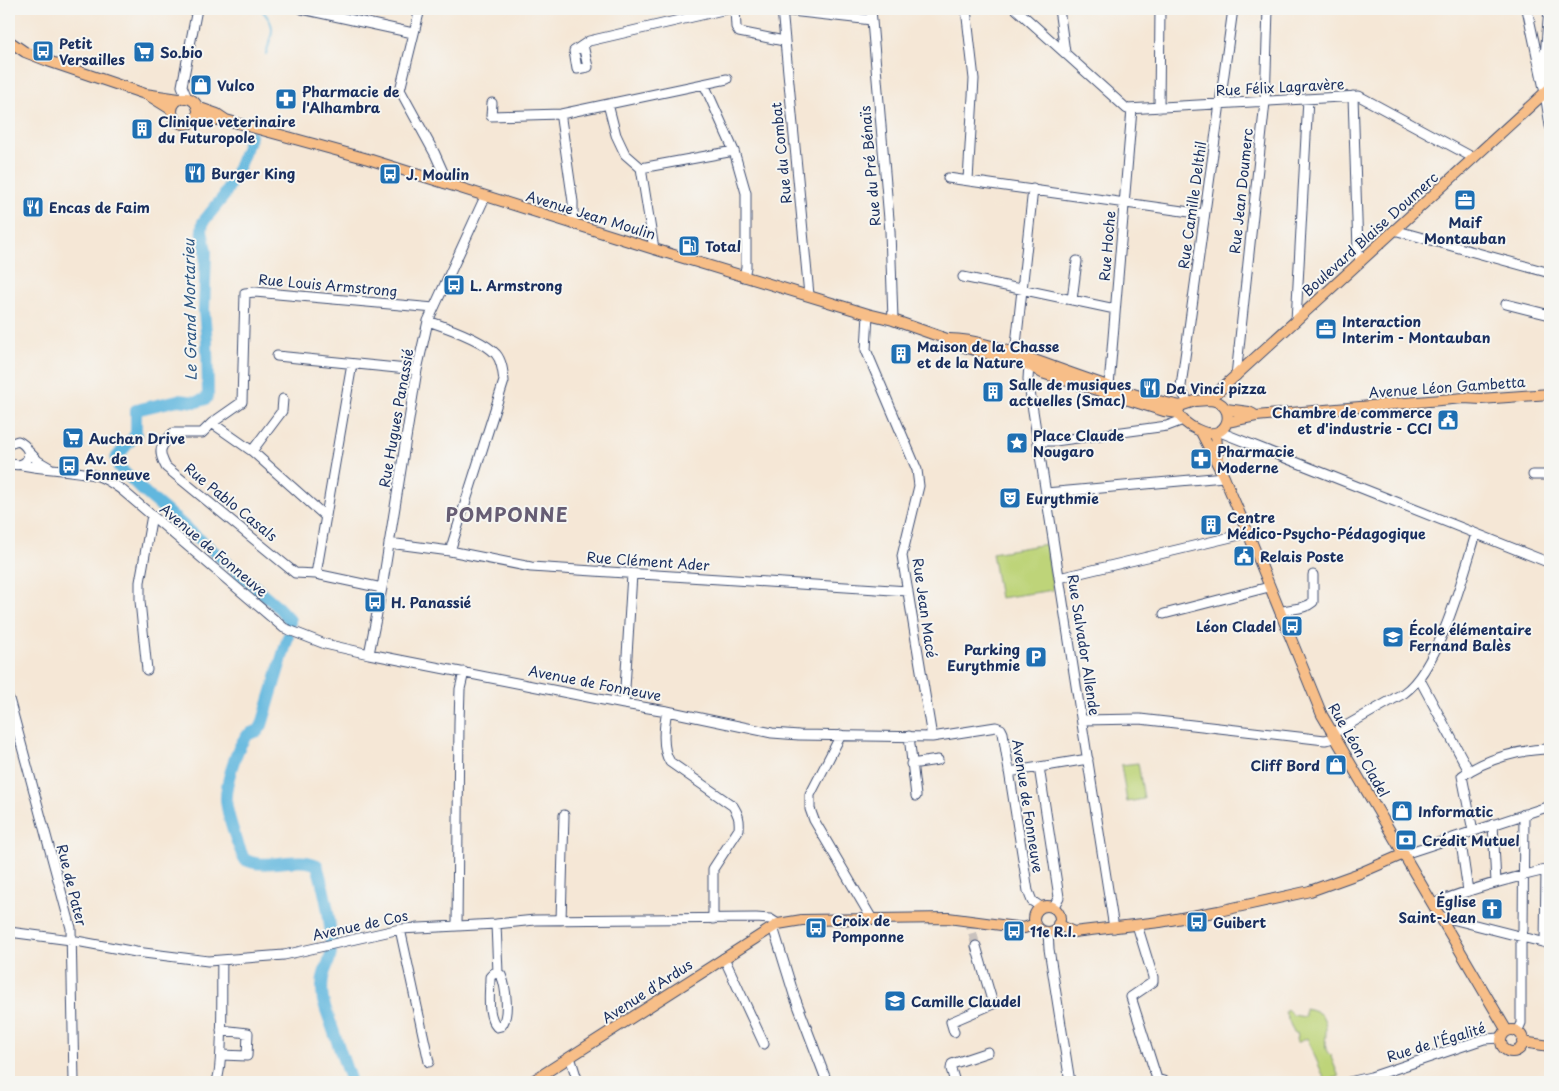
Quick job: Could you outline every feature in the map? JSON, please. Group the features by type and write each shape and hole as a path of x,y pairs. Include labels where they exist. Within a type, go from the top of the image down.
{"main road":[{"path":"10,43 37,57 145,94 172,110"},
{"name":"Boulevard Blaise Doumerc","path":"1209,400 1474,158 1548,87"},
{"path":"145,94 183,98 193,101 196,111 191,122 180,122 173,117 174,103 183,98"},
{"name":"Avenue Jean Moulin","path":"196,111 217,114 226,120 299,139 744,277 893,320 947,339 963,339 978,347 1013,357"},
{"path":"1013,357 1042,373 1164,411 1183,411 1209,400"},
{"path":"1013,357 1183,411 1201,432 1211,434 1218,432 1227,422 1226,409"},
{"name":"Avenue Léon Gambetta","path":"1227,422 1256,416 1464,398 1481,399 1550,394"},
{"name":"Avenue Léon Gambetta","path":"1209,400 1219,402 1226,409 1249,412 1256,416"},
{"name":"Rue Léon Cladel","path":"1201,432 1224,477 1310,689 1333,735 1512,1036"},
{"name":"Rue Léon Cladel","path":"1218,432 1219,466"},
{"path":"1058,924 1073,932 1137,925 1219,911 1310,891 1360,873 1404,854"},
{"path":"1041,907 1053,908 1059,917 1058,924 1048,932 1040,930 1035,924 1034,916 1041,907"},
{"path":"775,926 802,920 948,918 1024,928 1035,924"},
{"name":"Avenue d'Ardus","path":"531,1082 775,926"},
{"path":"1512,1036 1550,1046"}],"street":[{"path":"183,98 182,86 197,9"},
{"path":"302,9 414,34"},
{"path":"420,9 400,90 435,154 443,172 444,183"},
{"path":"583,45 589,41 727,9"},
{"path":"735,9 736,27 739,32 784,41"},
{"name":"Rue du Pré Bénaïs","path":"871,9 890,231 893,320"},
{"path":"966,9 974,79 968,180"},
{"path":"1016,9 1127,109 1132,109"},
{"path":"1059,9 1065,52"},
{"path":"1159,108 1160,9"},
{"name":"Rue Camille Delthil","path":"1183,411 1181,386 1232,9"},
{"name":"Rue Jean Doumerc","path":"1236,376 1265,102 1268,9"},
{"path":"1521,9 1527,9 1534,45 1548,87"},
{"path":"1549,9 1544,68 1548,87 1550,126"},
{"path":"782,10 872,20"},
{"name":"Rue du Combat","path":"782,10 809,295"},
{"path":"1534,45 1541,48 1546,44"},
{"path":"492,103 491,116 561,117 608,104 727,79"},
{"path":"704,84 734,151 746,193 746,267 744,277"},
{"path":"1353,96 1360,262"},
{"name":"Rue Félix Lagravère","path":"1132,109 1359,96 1474,158"},
{"path":"1296,321 1308,99"},
{"path":"608,104 616,135 625,154 641,168 654,249"},
{"name":"Rue Hoche","path":"1109,386 1132,109"},
{"path":"561,117 573,202 573,224"},
{"path":"641,168 734,151"},
{"path":"948,178 1204,214"},
{"path":"1013,357 1033,189"},
{"name":"Rue Hugues Panassié","path":"368,654 382,588 417,370 428,321 485,197"},
{"path":"1394,230 1550,273"},
{"path":"1072,300 1077,261"},
{"path":"963,277 1115,309"},
{"name":"Rue Louis Armstrong","path":"212,424 242,402 245,293 255,292 434,308"},
{"path":"1506,304 1550,315"},
{"name":"Rue Jean Macé","path":"868,314 866,350 917,470 919,486 902,556 932,737"},
{"path":"428,321 483,344 497,355 503,368 504,381 450,551"},
{"path":"277,356 417,370"},
{"path":"316,574 352,364"},
{"name":"Rue Salvador Allende","path":"1029,365 1028,379 1114,928"},
{"path":"252,451 282,411 283,399"},
{"path":"1037,436 1043,440 1056,441 1140,428 1167,426 1183,411"},
{"path":"212,424 252,451 326,517"},
{"name":"Rue Pablo Casals","path":"212,424 202,433 173,433 162,445 160,455 166,467 295,573 316,574 382,588"},
{"path":"1218,432 1550,563"},
{"name":"Avenue de Fonneuve","path":"9,444 18,441 25,444 29,452 38,461 55,470"},
{"path":"1040,453 1056,441"},
{"path":"22,464 27,459 29,452"},
{"name":"Avenue de Fonneuve","path":"9,463 15,466 22,464 99,477 122,490 284,628 325,644 368,654 772,732 800,735 932,737 996,726 1003,732 1028,892 1032,901 1041,907"},
{"path":"1533,475 1550,475"},
{"path":"1046,493 1224,477"},
{"path":"147,670 140,601 140,582 152,516"},
{"path":"1059,578 1248,533"},
{"path":"1082,720 1140,719 1325,740 1337,731 1413,687 1446,626 1476,534"},
{"name":"Rue Clément Ader","path":"389,543 450,551 531,567 908,591"},
{"path":"624,704 632,574"},
{"path":"1280,612 1289,608 1309,606 1313,602 1313,576"},
{"path":"1164,614 1269,587"},
{"path":"457,926 459,722 460,689 464,672"},
{"path":"1419,678 1469,771"},
{"name":"Rue de Pater","path":"9,699 71,928 74,1082"},
{"path":"667,711 665,719 665,753 670,762 733,806 738,813 740,821 739,828 713,869 713,919"},
{"path":"841,735 810,795 810,809 814,820 872,919"},
{"path":"909,736 916,796"},
{"path":"1473,831 1462,776 1469,771 1510,754 1537,749 1550,749"},
{"path":"1009,772 1088,759"},
{"path":"911,764 938,760"},
{"path":"1039,767 1059,897 1053,908"},
{"path":"1404,854 1550,806"},
{"path":"1512,1036 1521,1024 1521,937 1523,930 1525,875 1524,814"},
{"path":"561,920 564,815"},
{"path":"1493,824 1496,883"},
{"path":"1460,836 1468,891"},
{"path":"1433,904 1468,891 1548,869 1548,943 1440,916"},
{"name":"Avenue de Cos","path":"9,932 208,961 284,955 326,947 400,928 496,924 535,920 713,919 770,919 775,926"},
{"path":"496,924 498,973 505,984 506,1019 501,1026 497,1027 493,1023 490,1008 490,977 494,973 498,973"},
{"path":"1137,925 1153,982 1131,997 1158,1079 1166,1082"},
{"path":"775,926 794,995 827,1082"},
{"path":"400,928 429,1062"},
{"path":"1048,932 1070,1082"},
{"path":"954,1032 951,1022 994,1004 976,946"},
{"path":"724,958 764,1044"},
{"path":"216,1082 219,1078 221,1055 222,960"},
{"path":"220,1030 248,1033 247,1056 221,1055"},
{"name":"Rue de l'Égalité","path":"1349,1082 1370,1077 1484,1038 1512,1036"},
{"path":"955,1082 951,1069 952,1064 988,1052"},
{"path":"570,1057 578,1082"}],"green space":[{"path":"1046,544 1053,590 1000,598 992,553"},
{"path":"1138,763 1144,799 1127,802 1121,765"},
{"path":"1305,1008 1316,1011 1323,1017 1327,1052 1332,1056 1339,1077 1325,1080 1307,1038 1297,1043 1297,1033 1294,1033 1285,1012 1287,1009 1293,1015 1305,1017"}],"waterway":[{"name":"Le Grand Mortarieu","path":"261,9 272,26 272,35 266,54"},
{"name":"Le Grand Mortarieu","path":"251,136 224,196 203,222 202,230 206,251 204,312 207,342 208,393 206,399 196,402 178,400 136,410 136,434 116,458 119,467 142,490 275,604 290,620 290,623"},
{"name":"Le Grand Mortarieu","path":"288,637 262,725 258,731 246,736 242,743 229,777 226,800 233,830 244,859 261,864 309,862 317,865 323,886 331,942 331,953 322,981 323,1001 351,1082"}],"tunnel":[{"path":"969,920 976,946"}],"place":[{"name":"Petit Versailles","path":"43,51"},
{"name":"So.bio","path":"144,52"},
{"name":"Vulco","path":"201,85"},
{"name":"Pharmacie de l'Alhambra","path":"286,99"},
{"name":"Clinique veterinaire du Futuropole","path":"142,129"},
{"name":"Burger King","path":"195,173"},
{"name":"J. Moulin","path":"390,174"},
{"name":"Maif Montauban","path":"1465,200"},
{"name":"Encas de Faim","path":"33,207"},
{"name":"Total","path":"689,246"},
{"name":"L. Armstrong","path":"454,285"},
{"name":"Interaction Interim - Montauban","path":"1326,329"},
{"name":"Maison de la Chasse et de la Nature","path":"901,354"},
{"name":"Da Vinci pizza","path":"1150,388"},
{"name":"Salle de musiques actuelles (Smac)","path":"993,392"},
{"name":"Chambre de commerce et d'industrie - CCI","path":"1448,420"},
{"name":"Auchan Drive","path":"73,438"},
{"name":"Place Claude Nougaro","path":"1017,443"},
{"name":"Pharmacie Moderne","path":"1201,459"},
{"name":"Av. de Fonneuve","path":"69,466"},
{"name":"Eurythmie","path":"1010,498"},
{"name":"Centre Médico-Psycho-Pédagogique","path":"1211,525"},
{"name":"Relais Poste","path":"1244,556"},
{"name":"H. Panassié","path":"375,602"},
{"name":"Léon Cladel","path":"1292,626"},
{"name":"École élémentaire Fernand Balès","path":"1393,637"},
{"name":"Parking Eurythmie","path":"1036,657"},
{"name":"Cliff Bord","path":"1336,765"},
{"name":"Informatic","path":"1402,811"},
{"name":"Crédit Mutuel","path":"1406,840"},
{"name":"Église Saint-Jean","path":"1492,909"},
{"name":"Guibert","path":"1197,922"},
{"name":"Croix de Pomponne","path":"816,928"},
{"name":"11e R.I.","path":"1014,931"},
{"name":"Camille Claudel","path":"895,1001"}],"district":[{"name":"POMPONNE","path":"507,514"}]}
